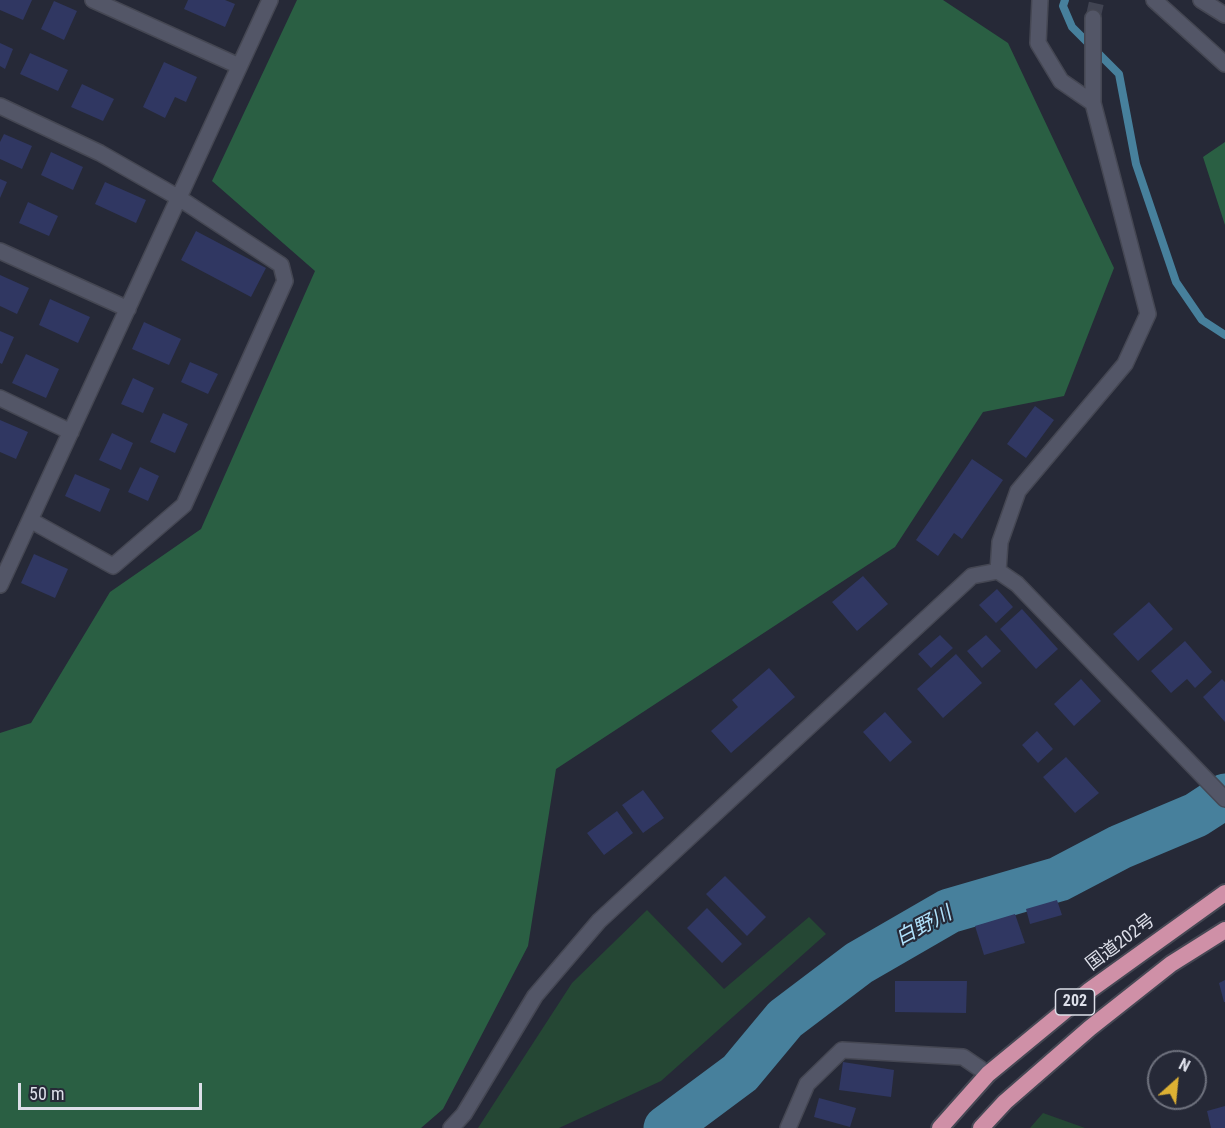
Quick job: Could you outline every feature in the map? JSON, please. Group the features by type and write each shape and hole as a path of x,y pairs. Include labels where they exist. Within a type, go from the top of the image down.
{"highway":[{"name":"国道202号","path":"940,1128 988,1074 1090,990 1225,893"},
{"name":"202","path":"981,1128 1005,1102 1090,1028 1171,964 1225,930"}],"street":[{"path":"93,0 239,66"},
{"path":"0,585 270,0"},
{"path":"1040,0 1038,43 1061,81 1093,103"},
{"path":"1154,0 1225,64"},
{"path":"1201,0 1225,13"},
{"path":"1211,0 1225,13"},
{"path":"998,571 1000,542 1018,491 1125,364 1148,314 1093,103 1093,18"},
{"path":"0,106 100,153 179,198 281,265 285,281 184,506 113,566 30,519"},
{"path":"0,251 128,309"},
{"path":"0,398 70,432"},
{"path":"0,547 14,554"},
{"path":"451,1128 464,1114 535,996 599,921 972,576 998,571 1017,584 1225,799"},
{"path":"788,1128 807,1084 842,1050 963,1058 988,1074"}],"green space":[{"path":"297,0 943,0 1008,43 1114,268 1064,396 983,412 895,547 556,769 528,946 443,1109 421,1128 0,1128 0,733 31,723 110,592 201,529 315,271 212,181"},
{"path":"1225,142 1225,225 1203,157"},
{"path":"647,910 724,989 809,917 826,934 661,1081 559,1128 478,1128 572,983"},
{"path":"1043,1113 1085,1128 1030,1128"}],"building":[{"path":"0,0 32,0 23,20 0,10"},
{"path":"188,0 225,0 235,4 225,27 184,9"},
{"path":"54,1 77,11 64,40 41,29"},
{"path":"0,43 13,49 5,69 0,66"},
{"path":"30,53 68,70 58,91 20,74"},
{"path":"164,62 197,77 186,102 175,97 165,118 143,107"},
{"path":"82,84 114,99 103,121 71,107"},
{"path":"4,134 32,146 22,169 0,159 0,142"},
{"path":"51,152 83,167 73,190 41,175"},
{"path":"0,179 7,182 0,198"},
{"path":"105,182 146,200 136,223 95,204"},
{"path":"28,202 58,216 49,236 19,223"},
{"path":"196,231 266,268 251,297 181,260"},
{"path":"0,275 29,288 17,314 0,306"},
{"path":"50,299 90,317 78,343 39,325"},
{"path":"144,322 181,339 169,365 132,349"},
{"path":"0,331 14,337 2,364 0,363"},
{"path":"26,354 59,369 46,398 12,383"},
{"path":"190,362 218,374 208,394 181,382"},
{"path":"133,378 154,388 143,413 121,404"},
{"path":"1035,406 1054,420 1026,458 1007,444"},
{"path":"163,413 188,424 175,453 150,442"},
{"path":"0,420 28,432 16,459 0,452"},
{"path":"112,433 133,443 121,470 99,460"},
{"path":"972,459 1003,480 962,539 954,533 938,556 916,540"},
{"path":"140,467 159,476 148,501 128,492"},
{"path":"75,474 110,489 100,512 65,496"},
{"path":"34,554 68,569 55,598 21,583"},
{"path":"863,576 888,604 857,631 832,602"},
{"path":"997,589 1013,607 996,623 979,605"},
{"path":"1149,602 1173,629 1138,661 1113,634"},
{"path":"1022,609 1058,649 1036,669 1000,629"},
{"path":"940,635 953,648 931,668 918,654"},
{"path":"986,635 1001,651 982,668 967,651"},
{"path":"1185,641 1212,672 1195,688 1187,679 1171,693 1151,671"},
{"path":"956,654 982,683 943,718 917,689"},
{"path":"769,668 795,697 731,753 711,731 738,707 732,700"},
{"path":"1081,679 1101,701 1074,726 1054,704"},
{"path":"1222,679 1225,682 1225,722 1203,697"},
{"path":"885,712 912,742 890,762 863,732"},
{"path":"1037,731 1053,749 1038,763 1022,745"},
{"path":"1066,757 1099,793 1075,813 1043,777"},
{"path":"643,790 664,818 643,833 622,805"},
{"path":"617,811 633,833 604,855 587,833"},
{"path":"725,876 766,917 747,936 706,894"},
{"path":"1057,900 1062,915 1030,924 1026,909"},
{"path":"707,908 742,944 722,963 687,928"},
{"path":"1015,914 1025,943 984,955 975,926"},
{"path":"1225,980 1225,1002 1224,1002 1219,983"},
{"path":"895,981 967,981 966,1013 895,1012"},
{"path":"843,1062 894,1070 891,1097 839,1090"},
{"path":"819,1098 856,1108 850,1127 814,1117"},
{"path":"1225,1106 1225,1128 1211,1128 1207,1111"}],"waterway":[{"path":"1065,0 1063,6 1072,27 1119,74 1136,164 1176,282 1202,320 1225,335"},
{"name":"白野川","path":"666,1128 740,1073 785,1019 859,963 949,911 1059,879 1120,847 1196,815 1225,796"}],"tunnel":[{"path":"1093,18 1097,0"}]}
